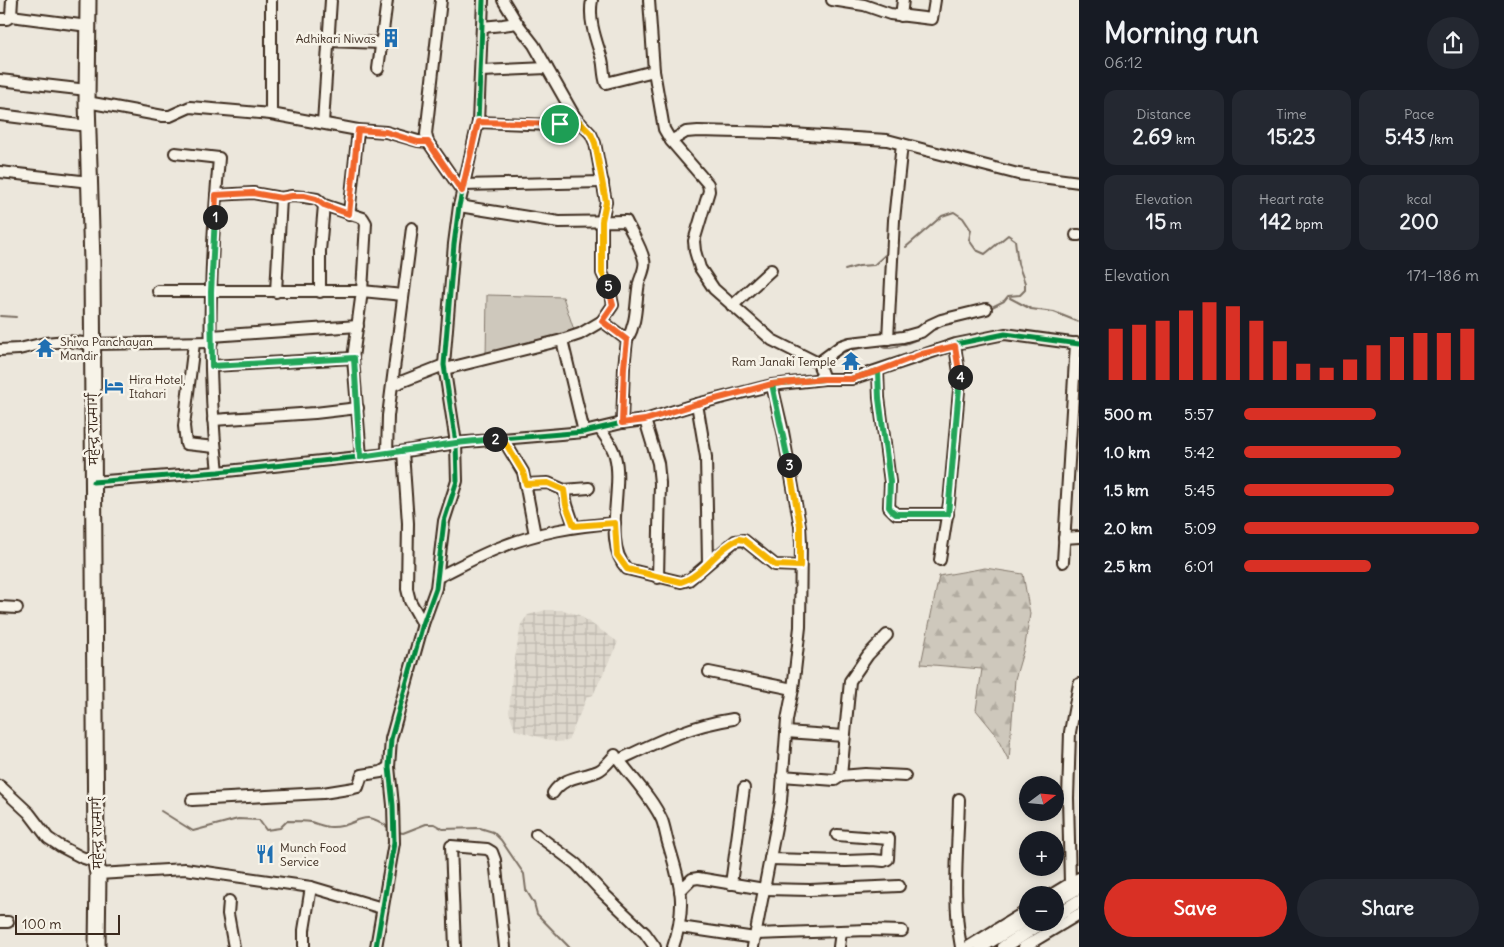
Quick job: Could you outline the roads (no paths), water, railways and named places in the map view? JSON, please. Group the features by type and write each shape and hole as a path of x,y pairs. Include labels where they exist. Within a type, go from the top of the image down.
{"highway":[{"name":"महेन्द्र राज्मार्ग्","path":"88,0 87,96 92,262 97,947"}],"main road":[{"path":"1064,894 1074,885"},
{"path":"1064,910 1079,901"},
{"path":"981,947 1019,929"},
{"path":"1004,947 1021,931"}],"street":[{"path":"11,16 12,0"},
{"path":"271,0 271,114"},
{"path":"323,123 331,0"},
{"path":"378,69 387,0"},
{"path":"442,0 426,134 428,142 462,188"},
{"path":"376,947 394,843 389,767 391,739 423,624 436,588 444,521 457,482 456,443 444,367 459,206 478,122 483,0"},
{"path":"393,385 444,367 562,340 580,334 602,321 613,305 610,290 602,273 602,221 606,202 595,143 591,134 575,117 534,45 517,23 503,0"},
{"path":"592,0 593,29 606,83 654,71"},
{"path":"649,0 654,71 664,129 671,141 708,184 709,191 694,241 700,268 714,289 772,340 818,363 824,379"},
{"path":"832,0 864,5 900,16 932,19 935,0"},
{"path":"900,16 903,0"},
{"path":"0,19 7,19 11,16 88,26"},
{"path":"482,27 517,23"},
{"path":"328,41 381,42"},
{"path":"481,71 547,68"},
{"path":"0,80 87,96 163,116 170,116 190,107 271,114 358,130 386,132 418,142 428,142"},
{"path":"0,115 88,126"},
{"path":"478,122 552,125 567,122 575,117"},
{"path":"349,214 358,130"},
{"path":"671,141 686,132 708,131 887,140 1018,174 1079,182"},
{"path":"888,339 894,220 902,144"},
{"path":"175,153 219,158 211,292 212,420 218,472"},
{"path":"0,172 90,182"},
{"path":"462,188 603,182"},
{"path":"216,195 253,193 281,198 304,196 363,218 366,223 362,291 354,358 360,457"},
{"path":"276,292 281,198"},
{"path":"320,292 320,251 324,205"},
{"path":"459,206 559,222 626,221 645,262 639,284 637,308 627,340 622,423"},
{"path":"387,454 388,416 412,228"},
{"path":"732,306 771,270"},
{"path":"158,291 362,291 403,295"},
{"path":"818,363 841,346 850,343 903,337 921,332 941,320 986,308"},
{"path":"602,321 627,340"},
{"path":"0,350 19,349 45,343 68,341 92,344 194,343 211,339 358,326"},
{"path":"93,482 218,472 387,454 456,443 584,432 645,420 772,384 824,379 851,379 922,354 955,346 956,344 1005,334 1077,343 1063,562"},
{"path":"562,340 584,432"},
{"path":"194,343 184,426 186,444 215,447"},
{"path":"940,560 948,514 960,379 955,346"},
{"path":"212,366 354,358"},
{"path":"878,371 879,398 890,482 889,507 896,514 948,514"},
{"path":"755,940 781,801 786,732 800,627 801,543 783,432 772,384"},
{"path":"697,404 706,457 708,563"},
{"path":"212,420 358,408"},
{"path":"645,420 658,463 660,483 658,578"},
{"path":"600,428 615,454 618,473 615,523 617,555 627,569 658,578 681,582 689,580 739,539 744,540 775,565 800,566"},
{"path":"503,439 523,472 536,535"},
{"path":"403,452 408,522 407,589 410,601 423,624"},
{"path":"526,484 548,483 564,490 589,488"},
{"path":"564,490 566,505 574,526"},
{"path":"438,577 499,547 536,535 574,526 615,523"},
{"path":"1064,538 1079,537"},
{"path":"0,607 17,608"},
{"path":"841,776 850,681 868,655 887,635"},
{"path":"709,672 793,689"},
{"path":"1074,885 1068,798 1079,684"},
{"path":"673,947 680,927 682,905 662,822 654,807 619,760 672,734 706,723 732,719"},
{"path":"786,732 844,736"},
{"path":"554,793 558,785 571,778 600,771 615,755"},
{"path":"192,800 323,793 354,788 358,787 362,774 380,772 389,767"},
{"path":"782,776 835,780 841,776 865,774 905,776"},
{"path":"0,786 29,813 48,838 97,868 185,869 311,888 382,908"},
{"path":"731,884 744,788"},
{"path":"959,799 956,877 958,931 961,947"},
{"path":"536,834 576,864 645,934 655,947"},
{"path":"770,859 873,860 884,862 888,859 889,839 837,835"},
{"path":"454,947 451,846 487,849 492,852 496,860 505,947"},
{"path":"680,891 695,878 764,889 810,890 899,886"},
{"path":"1074,885 1079,878"},
{"path":"304,947 304,930 311,888"},
{"path":"229,901 228,914 234,947"},
{"path":"1064,917 1079,914"},
{"path":"680,927 755,940 868,930 902,931"},
{"path":"968,947 1019,929"},
{"path":"839,947 841,932"}],"waterway":[{"path":"906,247 942,216 954,212 963,218 971,230 969,240 976,250 985,254 1008,235 1015,240 1018,264 1025,283 1025,290 1020,295 1008,296 1004,301 990,308"},
{"path":"845,270 859,266 874,265 885,255"},
{"path":"1010,298 1031,309 1054,312 1079,322"},
{"path":"0,316 16,317"},
{"path":"936,327 946,324"},
{"path":"837,355 846,351 878,344 884,348 889,348 910,342 922,336"},
{"path":"161,811 193,831 238,819 259,820 266,830 280,828 287,821 311,822 331,827 366,818 380,822 390,829"},
{"path":"398,832 403,833 426,824 434,824 443,829 480,828 493,832 501,840 524,874 526,890 534,903 537,914 569,947"}],"place":[{"name":"Adhikari Niwas","path":"391,38"},
{"name":"Shiva Panchayan Mandir","path":"45,348"},
{"name":"Ram Janaki Temple","path":"851,361"},
{"name":"Hira Hotel, Itahari","path":"114,386"},
{"name":"Munch Food Service","path":"265,854"}]}
